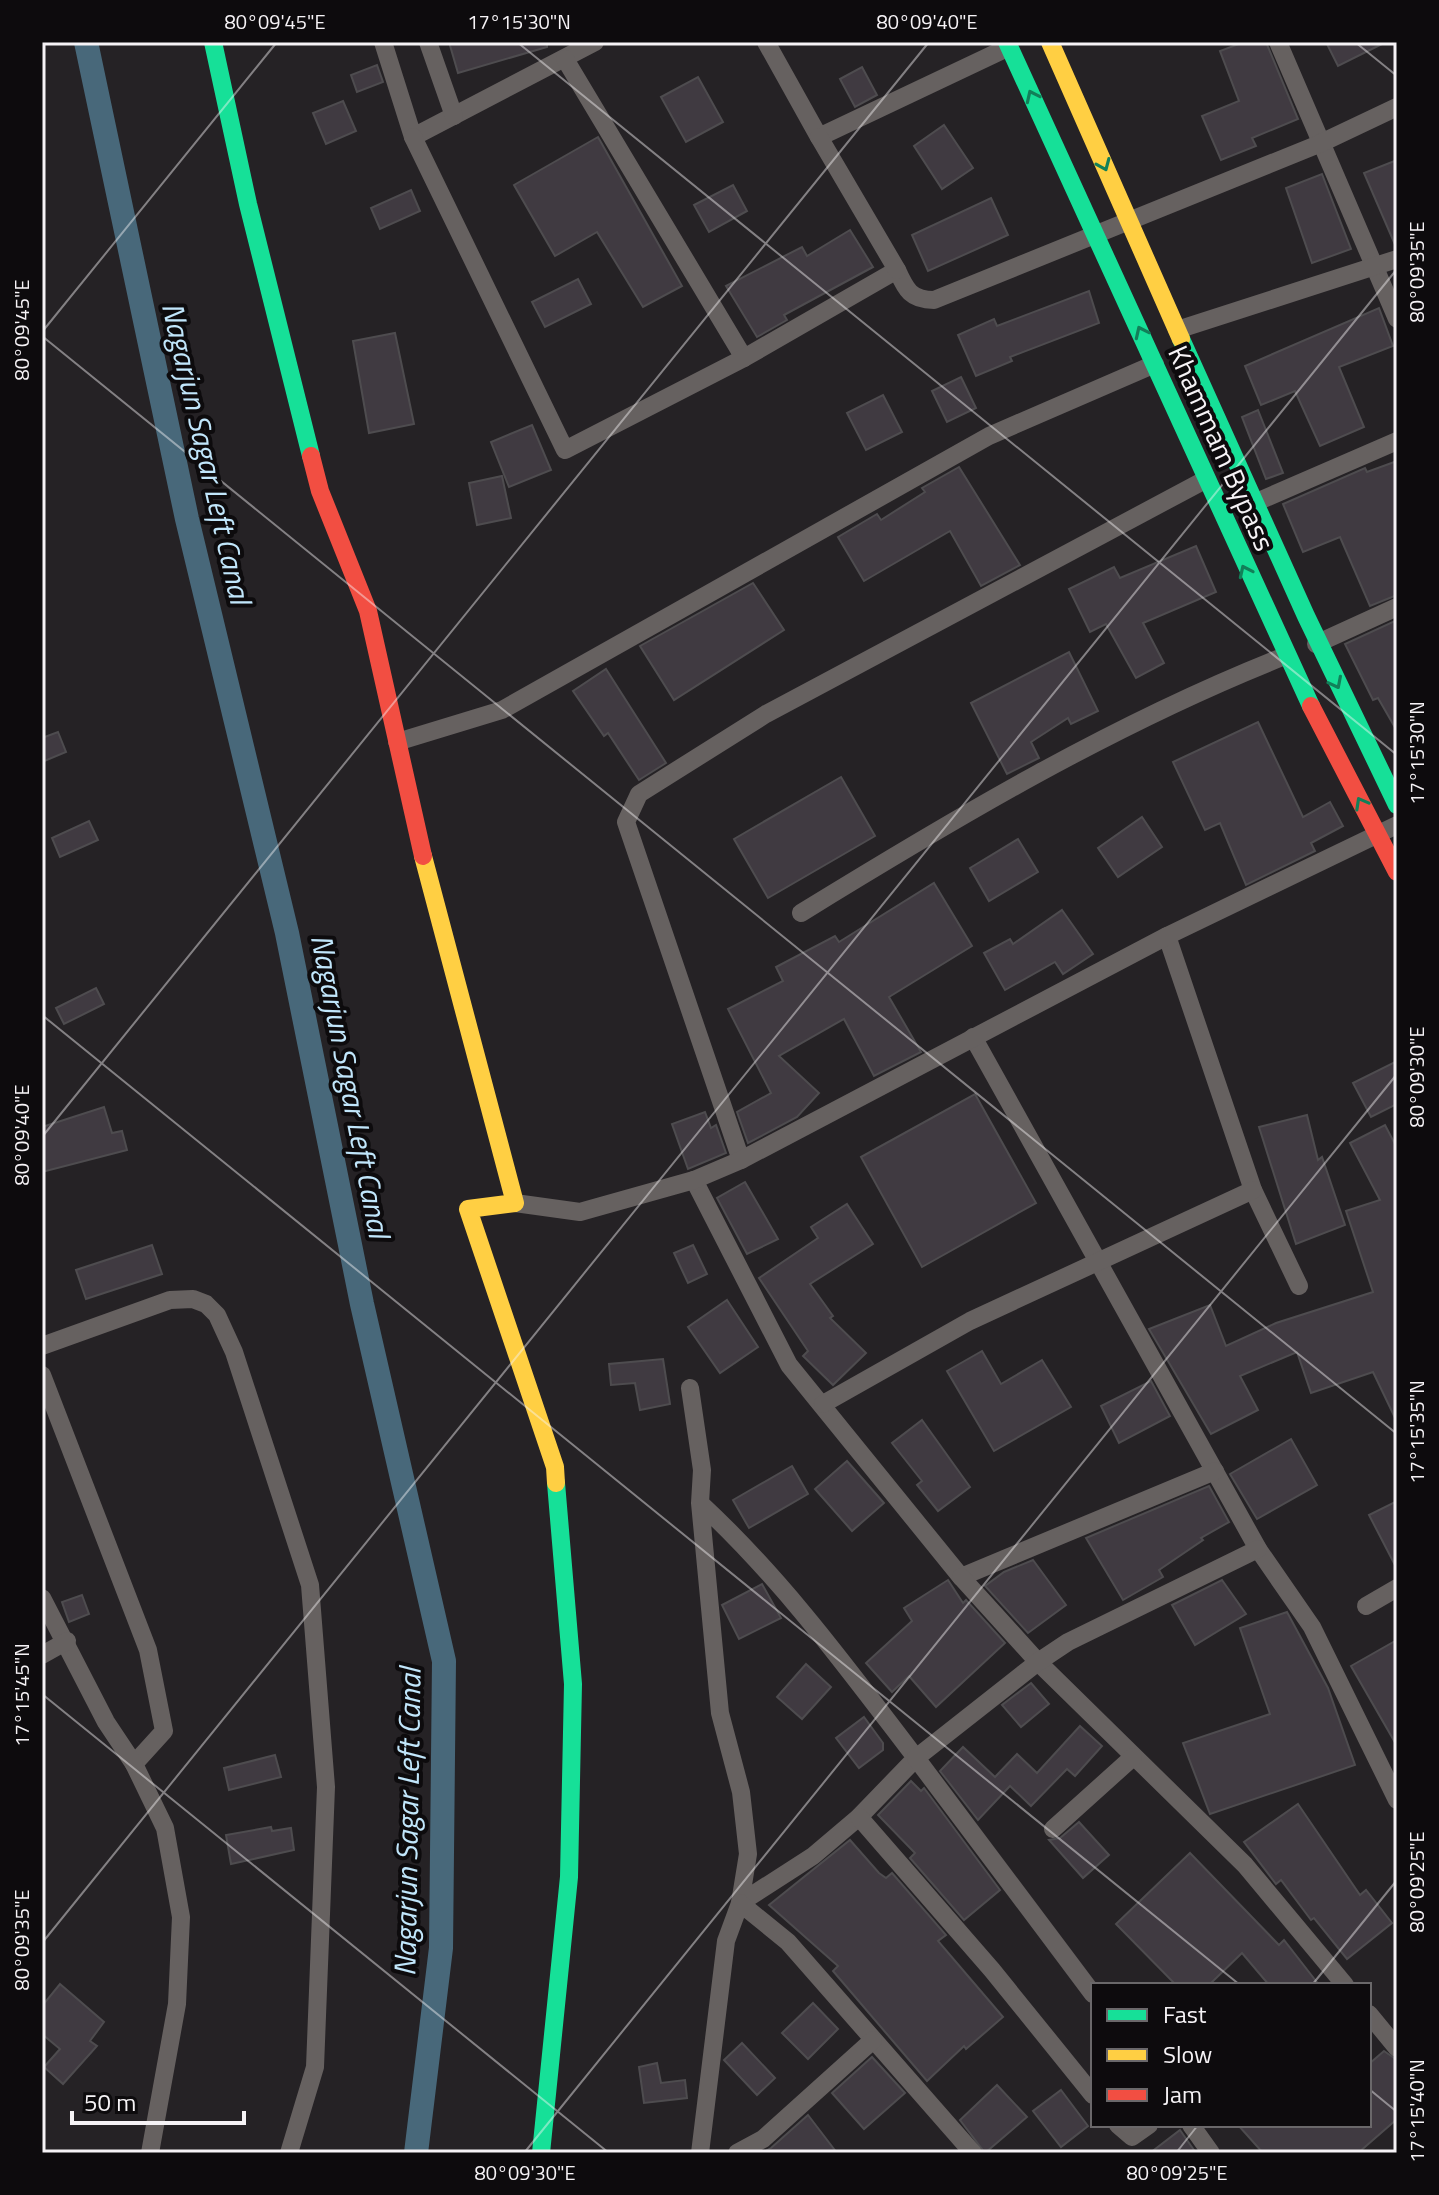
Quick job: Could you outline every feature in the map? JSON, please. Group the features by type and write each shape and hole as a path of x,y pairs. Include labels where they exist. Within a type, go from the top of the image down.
{"main road":[{"path":"213,42 248,204 320,491 368,611 414,822 515,1203 468,1209 555,1467 570,1653 569,1877 541,2153"},
{"name":"Khammam Bypass","path":"1050,42 1252,504 1316,644 1390,773 1397,805"},
{"name":"Khammam Bypass","path":"1008,45 1155,364 1203,481 1285,656 1397,872"}],"street":[{"path":"383,42 413,137 565,450 744,358 897,270"},
{"path":"428,42 454,116"},
{"path":"413,137 595,42"},
{"path":"766,42 897,270 906,293 921,300 934,300 1096,235 1319,144 1397,107"},
{"path":"1278,42 1319,144 1397,319"},
{"path":"819,137 1008,45"},
{"path":"565,59 744,358"},
{"path":"1177,330 1374,269 1397,259"},
{"path":"397,742 502,710 989,436 1155,364"},
{"path":"1252,504 1397,441"},
{"path":"741,1160 626,822 639,794 766,714 1203,481"},
{"path":"1316,644 1397,607"},
{"path":"801,913 972,809 1200,689 1285,656"},
{"path":"515,1203 580,1212 694,1180 741,1160 1167,936 1397,825"},
{"path":"1167,936 1253,1190 1299,1286"},
{"path":"973,1037 1258,1549 1312,1627 1397,1800"},
{"path":"694,1180 789,1365 961,1577 1038,1662 1245,1865 1343,1983"},
{"path":"823,1404 970,1321 1098,1259 1253,1190"},
{"path":"42,1346 170,1300 193,1299 206,1304 217,1315 234,1352 310,1585 326,1787 315,2067 289,2153"},
{"path":"42,1375 148,1650 164,1731 134,1764"},
{"path":"690,1388 702,1470 700,1503 720,1713 741,1792 748,1854 740,1903 726,1941 700,2153"},
{"path":"961,1577 1215,1471"},
{"path":"700,1503 748,1547 794,1600 1091,1991"},
{"path":"740,1903 813,1856 859,1817 916,1758 1038,1662 1068,1642 1258,1549"},
{"path":"1366,1606 1397,1588"},
{"path":"42,1598 67,1641 106,1722 134,1764 165,1828 181,1917 177,2004 150,2153"},
{"path":"42,1655 67,1641"},
{"path":"1053,1829 1133,1757"},
{"path":"859,1817 992,1970 1091,2093"},
{"path":"740,1903 788,1942 973,2153"},
{"path":"1371,2016 1397,2048"},
{"path":"737,2153 763,2139 873,2040"},
{"path":"1120,2127 1132,2137 1146,2127"},
{"path":"1192,2127 1211,2153"}],"building":[{"path":"449,42 547,42 547,47 458,73"},
{"path":"1244,42 1266,42 1298,119 1252,138 1256,146 1221,160 1202,116 1239,101 1220,51"},
{"path":"1326,42 1386,42 1338,66"},
{"path":"377,65 383,82 357,92 351,75"},
{"path":"862,67 877,95 855,107 840,79"},
{"path":"698,77 723,122 686,142 661,97"},
{"path":"343,101 356,131 326,144 313,113"},
{"path":"944,125 973,168 942,189 914,146"},
{"path":"598,137 682,286 643,307 597,232 555,256 514,185"},
{"path":"1397,160 1397,247 1396,247 1364,173"},
{"path":"1322,174 1351,249 1312,263 1286,188"},
{"path":"733,185 747,211 709,232 694,205"},
{"path":"411,190 420,211 380,229 371,208"},
{"path":"991,198 1008,235 928,271 912,235"},
{"path":"850,230 873,267 784,315 787,320 757,337 726,286 802,247 807,256"},
{"path":"578,279 591,304 545,327 532,302"},
{"path":"1089,291 1099,323 1010,357 1012,361 976,376 958,335 994,319 997,326"},
{"path":"1379,308 1393,346 1339,367 1364,427 1320,446 1295,391 1261,405 1245,366"},
{"path":"395,333 414,424 369,433 353,341"},
{"path":"961,377 976,408 947,422 932,391"},
{"path":"883,395 902,432 866,450 847,413"},
{"path":"1258,410 1283,473 1266,479 1242,417"},
{"path":"532,425 551,470 509,487 491,442"},
{"path":"1397,461 1397,595 1370,606 1340,537 1303,552 1283,504 1365,468 1367,472"},
{"path":"959,467 1020,565 981,586 950,531 864,581 838,537 877,514 881,520 925,492 922,488"},
{"path":"502,476 511,518 477,525 469,483"},
{"path":"1196,546 1216,592 1143,623 1164,663 1136,678 1106,624 1090,632 1069,589 1114,567 1120,578"},
{"path":"753,583 784,630 674,700 640,646"},
{"path":"1397,620 1397,731 1378,698 1373,700 1345,644"},
{"path":"1069,652 1098,711 1071,724 1068,718 1031,742 1039,758 1007,774 971,703"},
{"path":"606,669 666,763 639,780 608,733 604,736 573,691"},
{"path":"1258,722 1303,817 1330,802 1343,826 1311,843 1315,851 1246,885 1220,823 1205,830 1173,762"},
{"path":"58,732 66,752 42,762 42,738"},
{"path":"841,777 875,836 768,898 734,839"},
{"path":"1142,817 1162,847 1118,877 1098,848"},
{"path":"89,821 98,840 60,857 52,838"},
{"path":"1018,839 1038,872 989,901 970,868"},
{"path":"934,883 972,946 889,997 921,1052 874,1076 844,1019 779,1056 819,1093 797,1117 748,1143 737,1112 771,1093 728,1009 783,981 776,967 835,936 839,942"},
{"path":"1062,910 1093,954 1063,974 1055,962 1005,990 984,953 1010,939 1013,944"},
{"path":"96,988 104,1004 64,1024 56,1008"},
{"path":"1397,1061 1397,1104 1371,1117 1353,1083"},
{"path":"975,1094 1036,1203 922,1267 861,1157"},
{"path":"104,1107 112,1133 122,1131 127,1150 42,1172 42,1127"},
{"path":"705,1112 711,1128 716,1125 726,1153 688,1169 672,1124"},
{"path":"1307,1115 1318,1160 1322,1157 1345,1225 1296,1244 1259,1127"},
{"path":"1385,1125 1397,1148 1397,1422 1373,1372 1311,1393 1297,1352 1240,1376 1258,1410 1211,1434 1149,1329 1210,1305 1226,1346 1276,1323 1373,1292 1346,1211 1380,1200 1350,1143"},
{"path":"745,1182 778,1239 747,1254 717,1198"},
{"path":"847,1204 873,1244 810,1284 833,1316 830,1318 866,1353 833,1385 803,1356 808,1351 759,1278 818,1238 811,1227"},
{"path":"152,1245 162,1274 86,1299 76,1270"},
{"path":"693,1245 707,1274 688,1283 674,1253"},
{"path":"727,1300 758,1347 720,1373 688,1327"},
{"path":"982,1351 1001,1384 1042,1360 1071,1407 994,1451 947,1371"},
{"path":"663,1359 670,1404 640,1410 635,1383 611,1385 609,1364"},
{"path":"1151,1381 1170,1416 1119,1443 1101,1406"},
{"path":"922,1420 970,1487 938,1511 917,1485 922,1481 892,1443"},
{"path":"1291,1439 1317,1485 1257,1519 1230,1474"},
{"path":"847,1461 884,1503 852,1531 815,1489"},
{"path":"792,1466 808,1494 749,1528 733,1500"},
{"path":"1209,1486 1229,1522 1201,1538 1203,1540 1159,1570 1163,1577 1123,1600 1086,1538"},
{"path":"1397,1501 1397,1569 1369,1515"},
{"path":"1033,1560 1066,1605 1028,1633 985,1586 1004,1572"},
{"path":"948,1580 963,1603 966,1600 1005,1643 936,1707 909,1676 892,1692 866,1663 912,1621 904,1608"},
{"path":"1222,1580 1246,1614 1195,1645 1172,1605"},
{"path":"762,1584 781,1618 739,1639 722,1605"},
{"path":"82,1595 89,1614 69,1622 62,1602"},
{"path":"1287,1612 1328,1688 1355,1765 1210,1814 1183,1743 1270,1714 1240,1628"},
{"path":"1397,1640 1397,1746 1351,1666"},
{"path":"806,1664 831,1687 802,1719 777,1697"},
{"path":"1031,1683 1049,1704 1021,1727 1002,1705"},
{"path":"864,1717 883,1743 883,1750 859,1768 836,1738"},
{"path":"1080,1726 1102,1746 1075,1776 1067,1769 1031,1806 1010,1786 978,1820 940,1771 963,1747 995,1777 1017,1754 1037,1773"},
{"path":"275,1755 281,1777 229,1790 224,1768"},
{"path":"911,1781 921,1791 924,1788 1000,1890 964,1920 910,1858 915,1853 878,1815"},
{"path":"1298,1804 1360,1895 1366,1890 1392,1923 1347,1959 1314,1918 1311,1920 1281,1880 1276,1884 1244,1842"},
{"path":"1079,1822 1109,1855 1083,1878 1049,1840 1060,1838"},
{"path":"271,1827 272,1831 291,1828 294,1850 231,1864 226,1835"},
{"path":"850,1840 879,1873 886,1878 892,1873 946,1935 938,1941 1003,2017 966,2049 964,2046 927,2081 833,1971 838,1966 769,1905"},
{"path":"1190,1853 1279,1945 1284,1940 1317,1983 1267,1983 1242,1953 1211,1983 1174,1983 1116,1924"},
{"path":"60,1984 104,2022 90,2041 97,2046 63,2084 44,2067 60,2049 42,2034 42,2006"},
{"path":"813,2003 838,2029 808,2059 782,2033"},
{"path":"742,2043 775,2078 757,2095 724,2060"},
{"path":"1384,2051 1397,2060 1397,2119 1358,2153 1263,2153 1240,2127 1371,2127 1371,2062"},
{"path":"872,2057 905,2093 864,2129 832,2093"},
{"path":"657,2063 661,2083 685,2080 687,2098 644,2103 639,2067"},
{"path":"997,2085 1027,2117 985,2153 960,2120"},
{"path":"1061,2090 1088,2126 1061,2147 1033,2111"},
{"path":"808,2115 837,2153 762,2153 771,2148"},
{"path":"1180,2130 1196,2153 1150,2153"}],"waterway":[{"name":"Nagarjun Sagar Left Canal","path":"86,42 187,519 287,933 362,1304 444,1661 441,1948 416,2153"}],"traffic: fast":[{"path":"213,42 248,204 311,456"},
{"path":"1007,42 1311,706"},
{"path":"1181,339 1306,616 1397,805"},
{"path":"541,2153 569,1877 573,1684 556,1483"}],"traffic: slow":[{"path":"1050,42 1181,339"},
{"path":"423,856 515,1203 468,1209 555,1467 556,1483"}],"traffic: jam":[{"path":"311,456 320,491 368,611 423,856"},
{"path":"1311,706 1397,872"}]}
